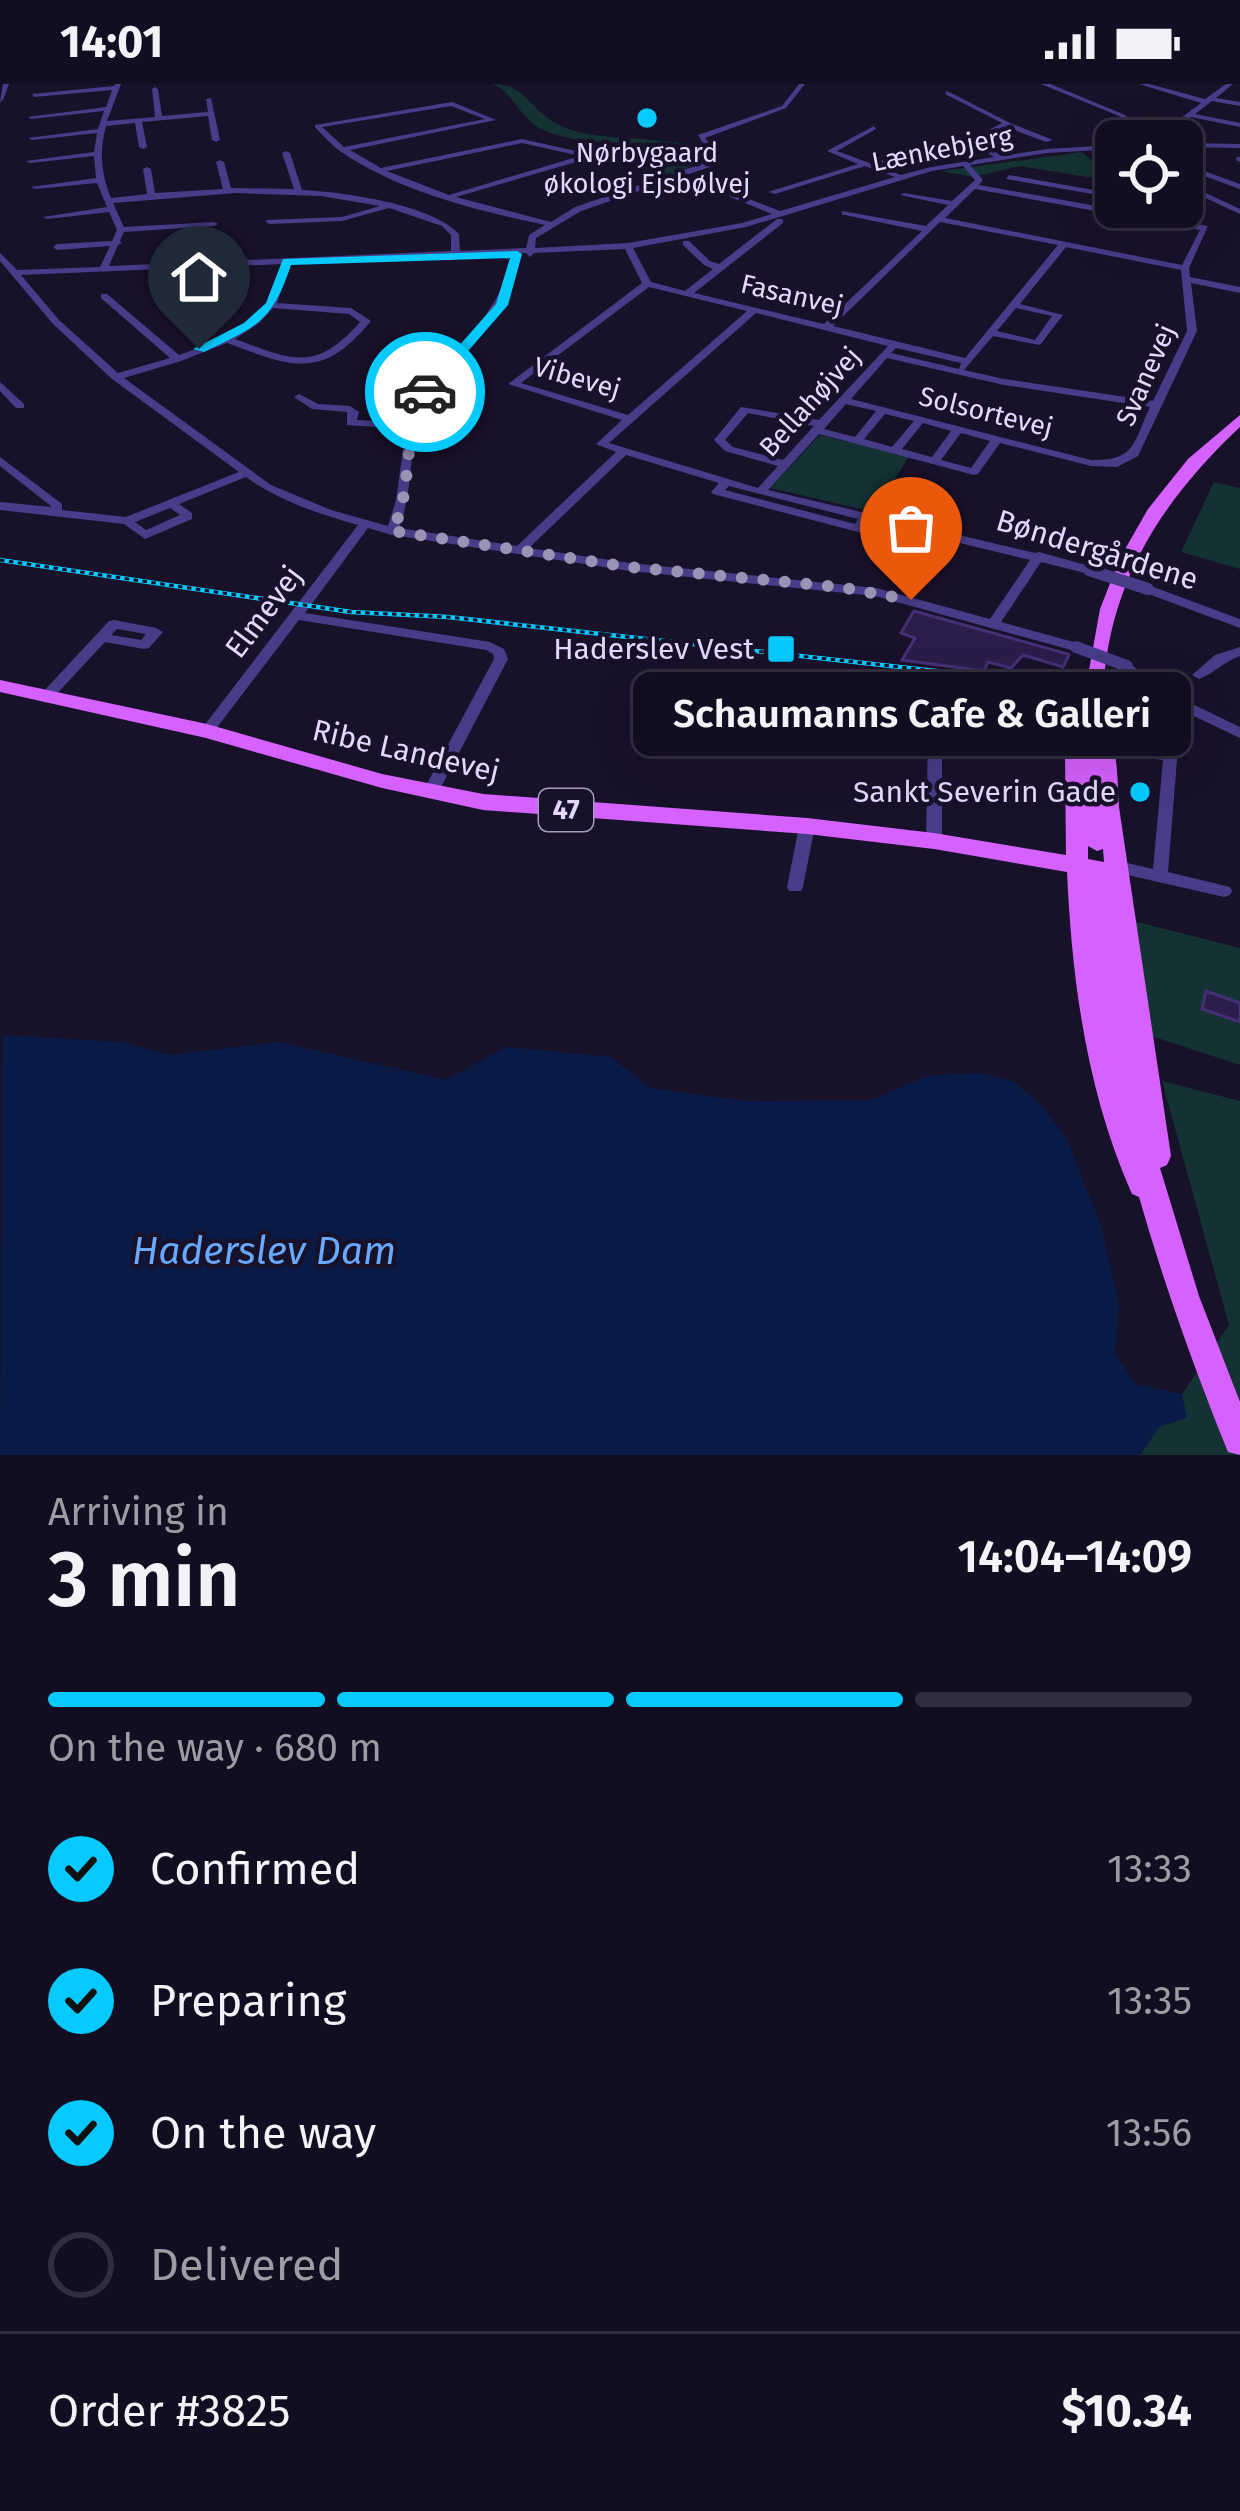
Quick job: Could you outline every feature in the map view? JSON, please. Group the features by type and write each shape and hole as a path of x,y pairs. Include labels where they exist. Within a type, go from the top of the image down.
{"main road":[{"path":"1240,419 1183,470 1137,535 1104,623 1092,700 1075,754 1098,862 1118,1042 1169,1246 1240,1440"},
{"name":"Ribe Landevej","path":"0,686 207,731 430,793 537,808 807,826 1098,862"},
{"path":"1092,700 1106,760 1098,862"},
{"name":"Ribe Landevej","path":"934,841 1098,862"}],"street":[{"path":"0,100 6,84"},
{"path":"392,531 399,518 411,426 438,373 502,305 532,237 606,197 707,165 714,155 701,137 784,107 802,84"},
{"path":"1044,84 1123,120"},
{"path":"1142,84 1240,115"},
{"path":"1182,120 1230,84"},
{"path":"34,96 117,86 96,154 100,180 121,230 104,268"},
{"path":"154,89 159,119"},
{"path":"947,93 1049,140"},
{"path":"209,99 211,141 228,139"},
{"path":"1206,103 1240,104"},
{"path":"340,150 493,120 452,104 317,127 340,150 383,170 550,224"},
{"path":"31,117 108,110"},
{"path":"32,138 209,114"},
{"path":"1190,115 1239,125"},
{"path":"139,121 143,147"},
{"path":"1000,157 974,140 1008,125"},
{"path":"874,128 831,151 898,176"},
{"path":"383,170 526,141 589,156"},
{"path":"772,192 923,146"},
{"path":"1203,146 1240,146"},
{"name":"Lænkebjerg","path":"0,277 104,268 628,246 780,218 898,176 1000,157 1095,149"},
{"path":"452,196 620,151"},
{"path":"286,153 298,190"},
{"path":"30,161 96,154"},
{"path":"208,164 224,162 228,191"},
{"path":"826,328 973,186 979,175 964,163"},
{"path":"132,170 152,169 151,196"},
{"path":"1203,173 1240,173"},
{"path":"1203,173 1240,187"},
{"path":"457,176 484,185"},
{"path":"1009,177 1095,192"},
{"path":"35,187 100,180"},
{"path":"973,186 1205,228 1185,273"},
{"path":"47,217 151,196 298,190 388,206 451,228 456,256"},
{"path":"1203,194 1240,212"},
{"path":"685,295 780,218 733,195"},
{"path":"904,195 952,204"},
{"path":"1087,207 1095,198"},
{"path":"270,222 342,220 388,206"},
{"path":"844,212 928,229"},
{"path":"938,219 1064,244 1240,290"},
{"path":"121,230 214,224"},
{"path":"57,246 118,242"},
{"path":"686,243 707,263 720,268"},
{"path":"964,367 1064,244"},
{"path":"628,246 647,284"},
{"path":"0,256 56,322 116,377 245,472 297,501 364,526 392,531 667,572 860,590 1076,647 1127,666 1175,701 1240,733"},
{"path":"116,377 225,339 272,304 286,262"},
{"name":"Svanevej","path":"1117,464 1132,456 1192,331 1185,273"},
{"name":"Fasanvej","path":"647,284 826,328 890,350 1157,405"},
{"name":"Vibevej","path":"628,418 513,384 647,284"},
{"path":"104,296 176,358"},
{"path":"225,339 294,363 315,363 333,356 366,321 351,311 272,304"},
{"path":"992,333 1036,343 1058,315 1014,305"},
{"path":"628,418 752,310"},
{"name":"Bellahøjvej","path":"760,492 890,350"},
{"path":"0,385 20,406"},
{"path":"299,397 316,407 350,409 354,412 350,423 411,426"},
{"name":"Solsortevej","path":"844,400 1091,463 1117,464"},
{"path":"785,464 729,448 719,440 745,409 974,472 997,439"},
{"path":"857,441 883,410"},
{"name":"Bøndergårdene","path":"628,418 601,444 760,492 1089,570 1240,624"},
{"path":"895,451 920,420"},
{"path":"934,461 958,429"},
{"path":"519,550 623,452"},
{"path":"0,460 58,506 55,514"},
{"path":"0,506 127,521 245,472"},
{"name":"Bøndergårdene","path":"726,482 717,492 858,528 866,516"},
{"path":"127,521 145,535 188,516 171,503"},
{"name":"Elmevej","path":"207,731 364,526"},
{"path":"993,624 1039,556"},
{"path":"296,615 490,646 501,659 430,793"},
{"path":"46,697 102,637"},
{"path":"1199,675 1220,658 1240,651"},
{"path":"1161,869 1175,701"},
{"path":"849,718 935,732 1168,755"},
{"path":"934,841 935,732"},
{"path":"795,886 807,826"},
{"path":"1098,862 1161,869 1234,896"},
{"path":"1098,862 1234,896"}],"green space":[{"path":"493,84 512,88 570,130 685,144 703,148 708,159 664,178 636,166 662,151 556,135 528,119"},
{"path":"1082,152 1095,163 1095,178 1020,166 974,177 941,171"},
{"path":"820,435 909,457 874,512 770,488"},
{"path":"1214,482 1240,488 1240,569 1181,552"},
{"path":"1133,921 1240,948 1240,1065 1151,1036"},
{"path":"1162,1081 1240,1101 1240,1455 1140,1455 1159,1427 1186,1417 1182,1394 1229,1325"}],"water":[{"name":"Haderslev Dam","path":"3,1035 122,1042 170,1055 279,1042 446,1080 507,1047 611,1057 650,1088 747,1101 871,1100 926,1076 980,1073 1013,1081 1042,1106 1067,1139 1101,1226 1119,1303 1115,1353 1135,1384 1182,1394 1187,1418 1159,1427 1140,1455 0,1455"}],"building":[{"path":"914,611 1069,655 1063,667 1023,655 1011,668 988,662 984,671 902,660 915,638 901,633"},
{"path":"1206,991 1240,1003 1240,1022 1202,1009"}],"railway":[{"path":"0,560 351,612 448,617 963,674 1067,677"}],"way so far":[{"path":"425,392 407,439 399,518 392,531 630,567 839,587 911,600"}],"place":[{"name":"Nørbygaard økologi Ejsbølvej","path":"647,118"},
{"name":"Schaumanns Cafe & Galleri","path":"911,600"},
{"name":"Haderslev Vest","path":"781,649"},
{"name":"Sankt Severin Gade","path":"1140,792"}],"route":[{"path":"199,349 248,325 272,304 286,262 517,254 502,305 425,392"}]}
